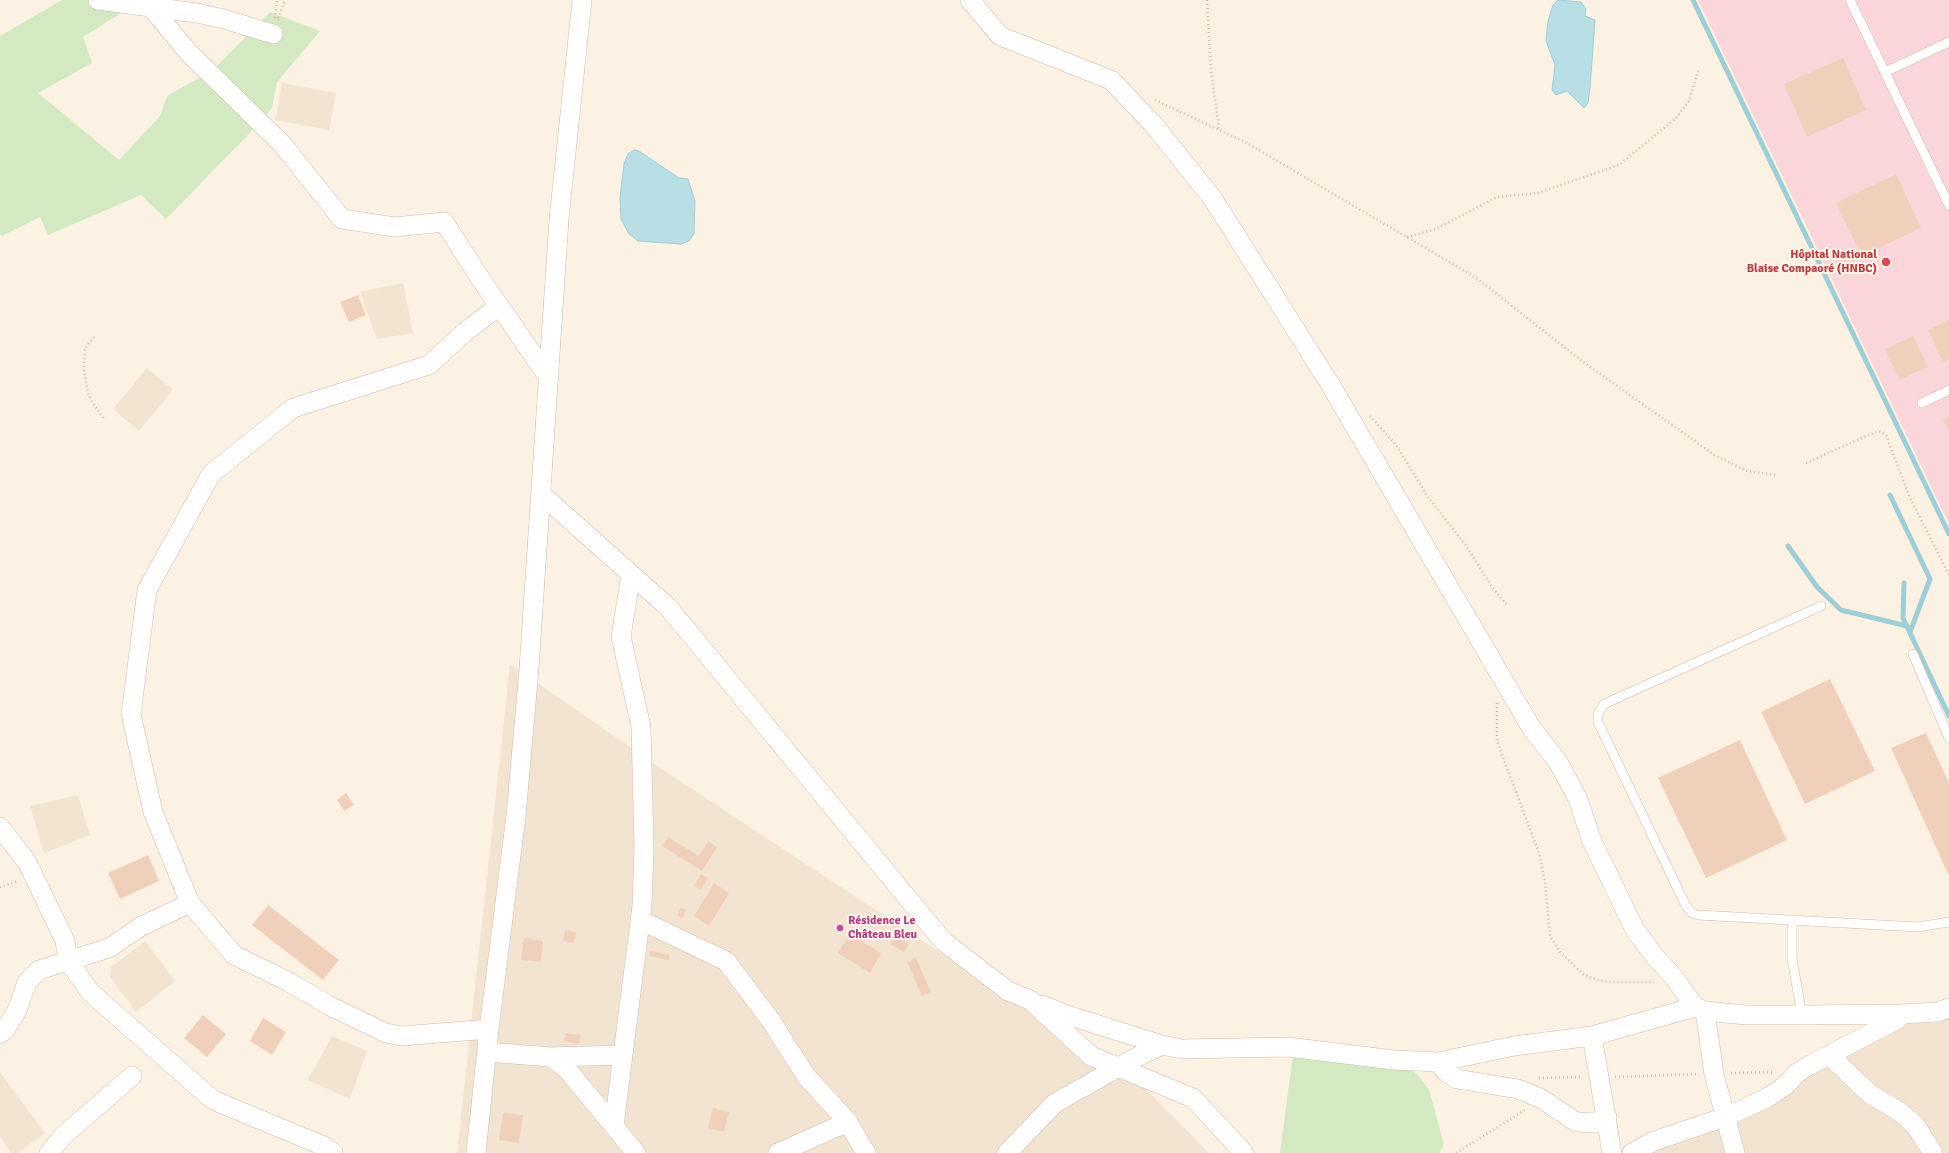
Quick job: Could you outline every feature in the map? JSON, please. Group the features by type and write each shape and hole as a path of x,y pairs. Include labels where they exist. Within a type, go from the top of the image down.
{"street":[{"path":"98,0 150,3 224,19 272,34"},
{"path":"476,1153 489,1029 516,816 529,669 559,219 582,0"},
{"path":"970,0 1000,36 1110,80 1153,124 1213,198 1330,384 1532,728 1558,762 1578,799 1591,839 1636,930 1656,958 1668,968 1700,1009 1714,1074 1735,1153"},
{"path":"150,3 189,53 282,144 342,219 395,227 444,222 499,306 549,378"},
{"path":"489,1029 402,1036 386,1033 328,1005 289,982 234,955 190,903 153,812 131,714 147,590 211,474 293,408 428,365 465,332 499,306"},
{"path":"541,494 668,607 943,941 1008,991 1067,1015 1162,1045 1182,1049 1288,1047 1394,1060 1438,1062 1514,1046 1592,1036 1700,1009 1746,1015 1802,1015 1901,1014 1938,1012 1949,1008"},
{"path":"614,1125 640,920 644,848 641,727 621,637 631,574"},
{"path":"0,827 27,862 65,941 68,960 90,992 213,1100 326,1147 333,1153"},
{"path":"0,1034 4,1031 16,1013 27,982 39,970 109,948 140,927 190,903"},
{"path":"640,920 726,961 771,1021 806,1076 848,1122 866,1153"},
{"path":"1030,1000 1091,1056 1193,1098 1244,1153"},
{"path":"1632,1153 1654,1141 1725,1117 1767,1098 1786,1085 1797,1073 1898,1019 1901,1014"},
{"path":"1592,1036 1612,1153"},
{"path":"1007,1153 1055,1103 1162,1045"},
{"path":"487,1052 551,1057 623,1055"},
{"path":"1829,1055 1870,1094 1900,1112 1915,1125 1933,1153"},
{"path":"551,1057 566,1068 593,1103 614,1125 625,1141 636,1153"},
{"path":"1438,1062 1445,1071 1457,1079 1518,1089 1542,1098 1576,1122 1594,1123 1607,1117"},
{"path":"49,1153 63,1136 132,1076"},
{"path":"778,1153 848,1122"}],"lane":[{"path":"1850,0 1949,205"},
{"path":"1885,72 1949,42"},
{"path":"1922,402 1949,390"},
{"path":"1821,606 1604,704 1598,714 1598,722 1689,909 1698,916 1918,927 1949,922"},
{"path":"1913,654 1949,738"},
{"path":"1792,920 1792,959 1802,1015"}],"path":[{"path":"1207,0 1211,70 1219,129"},
{"path":"1407,237 1436,229 1496,197 1538,193 1619,165 1676,118 1689,101 1699,68"},
{"path":"1153,99 1219,129 1252,146 1475,277 1586,364 1716,456 1747,471 1777,475"},
{"path":"94,337 85,348 84,370 88,393 92,402 105,420"},
{"path":"1367,412 1396,445 1428,497 1467,547 1492,587 1508,606"},
{"path":"1806,463 1879,431 1886,435 1910,498 1949,575"},
{"path":"1500,675 1496,712 1497,741 1539,852 1545,881 1550,936 1569,962 1583,974 1597,980 1611,982 1660,982 1666,977 1668,968"},
{"path":"1536,1078 1714,1074 1766,1071 1797,1073"},
{"path":"1456,1153 1542,1098"}],"shaded area":[{"name":"Hôpital National Blaise Compaoré (HNBC)","path":"1698,0 1949,0 1949,524"},
{"path":"282,83 336,93 329,130 275,120"},
{"path":"403,283 413,333 377,339 360,292"},
{"path":"147,368 173,390 139,431 113,409"},
{"path":"510,664 659,767 1015,1002 1126,1069 1209,1153 457,1153"},
{"path":"78,795 90,835 44,853 30,806"},
{"path":"145,941 175,981 136,1012 110,977 111,967"},
{"path":"1949,1011 1949,1153 1635,1153 1714,1121 1890,1024"},
{"path":"332,1036 367,1051 350,1099 308,1080"},
{"path":"0,1072 45,1133 18,1153 11,1153 0,1137"}],"green space":[{"path":"62,0 127,0 131,7 83,37 92,63 38,93 119,160 160,116 167,96 213,70 270,12 320,31 277,82 272,108 246,137 166,219 141,195 48,235 40,217 2,236 0,234 0,36"},
{"path":"1293,1055 1401,1062 1418,1075 1429,1090 1444,1144 1439,1153 1280,1153"}],"water":[{"path":"1558,0 1581,2 1586,9 1585,16 1595,20 1590,88 1588,103 1584,108 1567,91 1556,95 1552,90 1555,65 1546,41 1548,21 1553,5"},
{"path":"634,150 639,151 679,178 688,179 695,201 694,234 689,241 681,244 638,241 629,234 621,219 620,197 624,164 628,154"}],"building":[{"path":"1843,58 1866,110 1807,137 1784,84"},
{"path":"1896,174 1921,228 1862,256 1836,203"},
{"path":"358,295 366,315 349,322 340,302"},
{"path":"1949,320 1949,359 1943,362 1928,330"},
{"path":"1913,336 1928,367 1899,380 1885,349"},
{"path":"1949,416 1949,433 1943,420"},
{"path":"1830,679 1875,771 1805,804 1761,712"},
{"path":"1926,733 1949,783 1949,876 1891,748"},
{"path":"1740,740 1787,840 1706,878 1658,778"},
{"path":"346,793 354,805 344,811 337,800"},
{"path":"668,837 699,856 708,841 717,847 702,871 662,846"},
{"path":"148,855 159,881 120,899 108,873"},
{"path":"701,874 708,878 701,890 694,886"},
{"path":"714,883 729,893 709,926 694,916"},
{"path":"268,905 339,960 323,980 252,925"},
{"path":"681,908 686,910 682,918 677,915"},
{"path":"565,930 576,932 574,943 563,941"},
{"path":"850,934 881,953 870,973 838,953"},
{"path":"894,936 909,944 904,952 890,944"},
{"path":"524,938 543,941 541,962 521,960"},
{"path":"650,951 670,955 669,960 649,956"},
{"path":"916,958 931,992 922,996 907,962"},
{"path":"203,1015 226,1034 207,1057 184,1038"},
{"path":"263,1018 286,1032 272,1055 250,1041"},
{"path":"565,1033 581,1035 579,1044 564,1041"},
{"path":"713,1108 729,1112 724,1132 708,1128"},
{"path":"503,1113 523,1115 519,1143 499,1140"}],"waterway":[{"path":"1693,0 1949,534"},
{"path":"1890,495 1930,579 1910,632"},
{"path":"1788,546 1817,587 1841,610 1907,626"},
{"path":"1904,583 1903,618 1949,716"}],"place":[{"name":"Hôpital National Blaise Compaoré (HNBC)","path":"1886,262"},
{"name":"Résidence Le Château Bleu","path":"840,928"}]}
